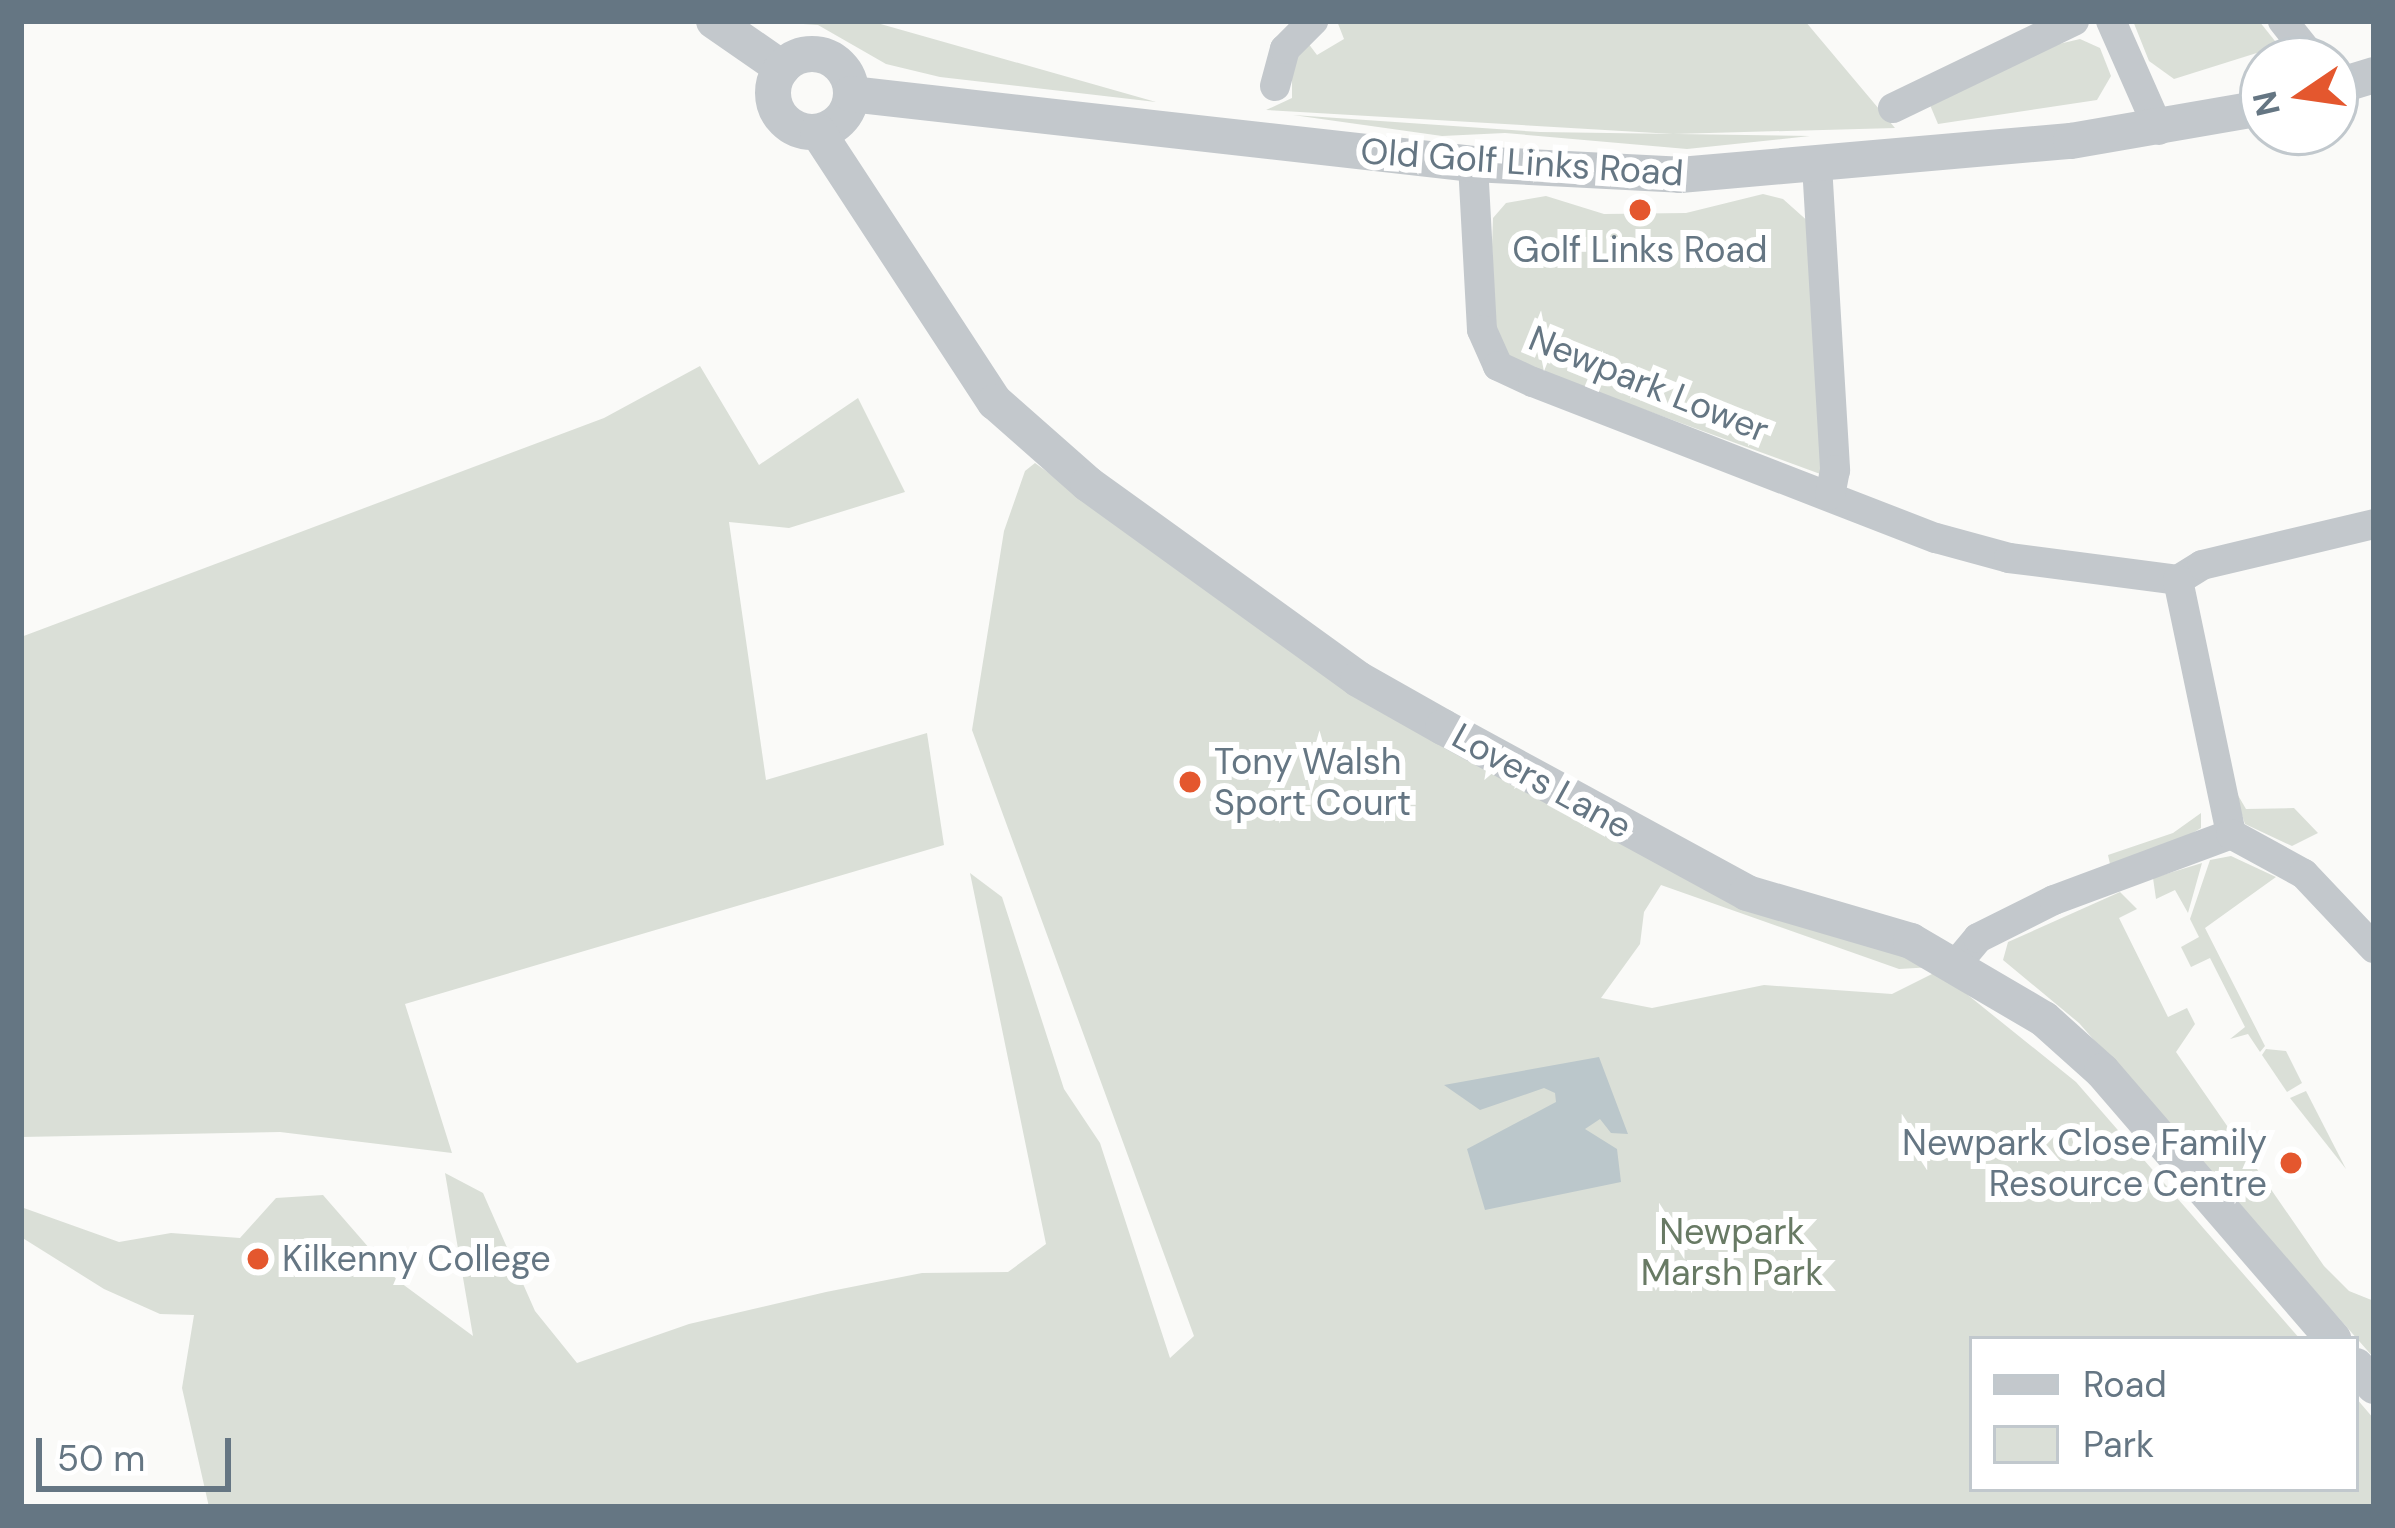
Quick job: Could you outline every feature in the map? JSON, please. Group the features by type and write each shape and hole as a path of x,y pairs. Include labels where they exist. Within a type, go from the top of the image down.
{"street":[{"path":"714,21 782,68"},
{"path":"1276,86 1285,49 1313,21"},
{"path":"1893,108 2074,21"},
{"path":"2110,21 2158,130"},
{"path":"802,55 826,56 844,70 851,94 845,115 818,132 794,128 777,112 772,89 782,68 802,55"},
{"name":"Old Golf Links Road","path":"851,94 1473,164 1680,175 2158,130 2239,113"},
{"name":"Lovers Lane","path":"818,132 995,402 1088,484 1358,679 1541,782 1747,893 1958,962 2044,1019 2102,1071 2329,1336"},
{"name":"Newpark Lower","path":"1473,164 1482,330 1498,366 1830,495 2009,558 2178,580 2202,565 2374,524"},
{"path":"1817,165 1835,470 1830,495"},
{"path":"2178,580 2231,834"},
{"path":"1958,962 1978,938 2054,900 2231,834 2304,874 2374,948"}],"green space":[{"path":"760,21 870,21 1156,102 940,77 886,64 818,25"},
{"path":"1337,21 1805,21 1895,128 1673,134 1266,110 1292,98 1292,65 1308,43 1317,55 1344,39"},
{"path":"2133,21 2259,21 2271,36 2239,36 2239,59 2174,79 2149,61"},
{"path":"2080,39 2100,48 2111,76 2097,100 1938,124 1930,105 2042,48"},
{"path":"1293,115 1540,132 1810,136 1687,149 1505,133 1442,136"},
{"path":"1763,194 1783,199 1811,224 1823,475 1511,361 1496,330 1492,247 1493,218 1506,203 1546,196 1604,214 1686,213"},
{"path":"700,366 759,465 858,398 905,492 789,528 729,522 766,780 927,733 944,845 405,1004 452,1153 280,1132 21,1137 21,637 604,418"},
{"name":"Newpark Marsh Park","path":"1035,463 1267,631 1933,967 1899,969 1661,885 1644,912 1640,944 1601,998 1652,1008 1764,985 1892,994 1938,971 2076,1082 2297,1336 1969,1336 1969,1492 2359,1492 2359,1402 2374,1419 2374,1507 209,1507 182,1388 194,1315 160,1314 104,1289 21,1237 21,1207 119,1242 171,1233 240,1238 276,1198 323,1195 397,1280 473,1336 445,1173 483,1193 535,1311 577,1363 689,1324 826,1292 922,1273 1008,1272 1046,1244 970,873 1002,897 1064,1089 1100,1143 1170,1358 1194,1336 972,730 1004,531 1025,471"},
{"path":"2232,785 2246,809 2294,808 2318,833 2292,846 2245,824"},
{"path":"2201,813 2201,828 2181,840 2110,864 2108,855 2173,833"},
{"path":"2231,856 2276,877 2205,928 2265,1046 2260,1052 2248,1034 2230,1039 2245,1027 2210,958 2191,967 2181,947 2199,937 2190,919 2210,860"},
{"path":"2202,863 2188,913 2175,890 2156,899 2153,878"},
{"path":"2120,892 2137,909 2119,918 2168,1017 2187,1008 2195,1024 2176,1052 2324,1266 2349,1291 2374,1301 2374,1358 2079,1023 2003,960 2008,942"},
{"path":"2266,1049 2286,1051 2302,1083 2287,1092 2262,1055"},
{"path":"2306,1091 2346,1169 2290,1098"}],"shaded area":[{"path":"1599,1057 1628,1134 1611,1133 1600,1119 1585,1129 1617,1149 1621,1182 1485,1210 1467,1149 1556,1102 1555,1093 1544,1088 1480,1110 1444,1085"}],"place":[{"name":"Golf Links Road","path":"1640,210"},
{"name":"Tony Walsh Sport Court","path":"1190,782"},
{"name":"Newpark Close Family Resource Centre","path":"2291,1163"},
{"name":"Kilkenny College","path":"258,1259"}]}
